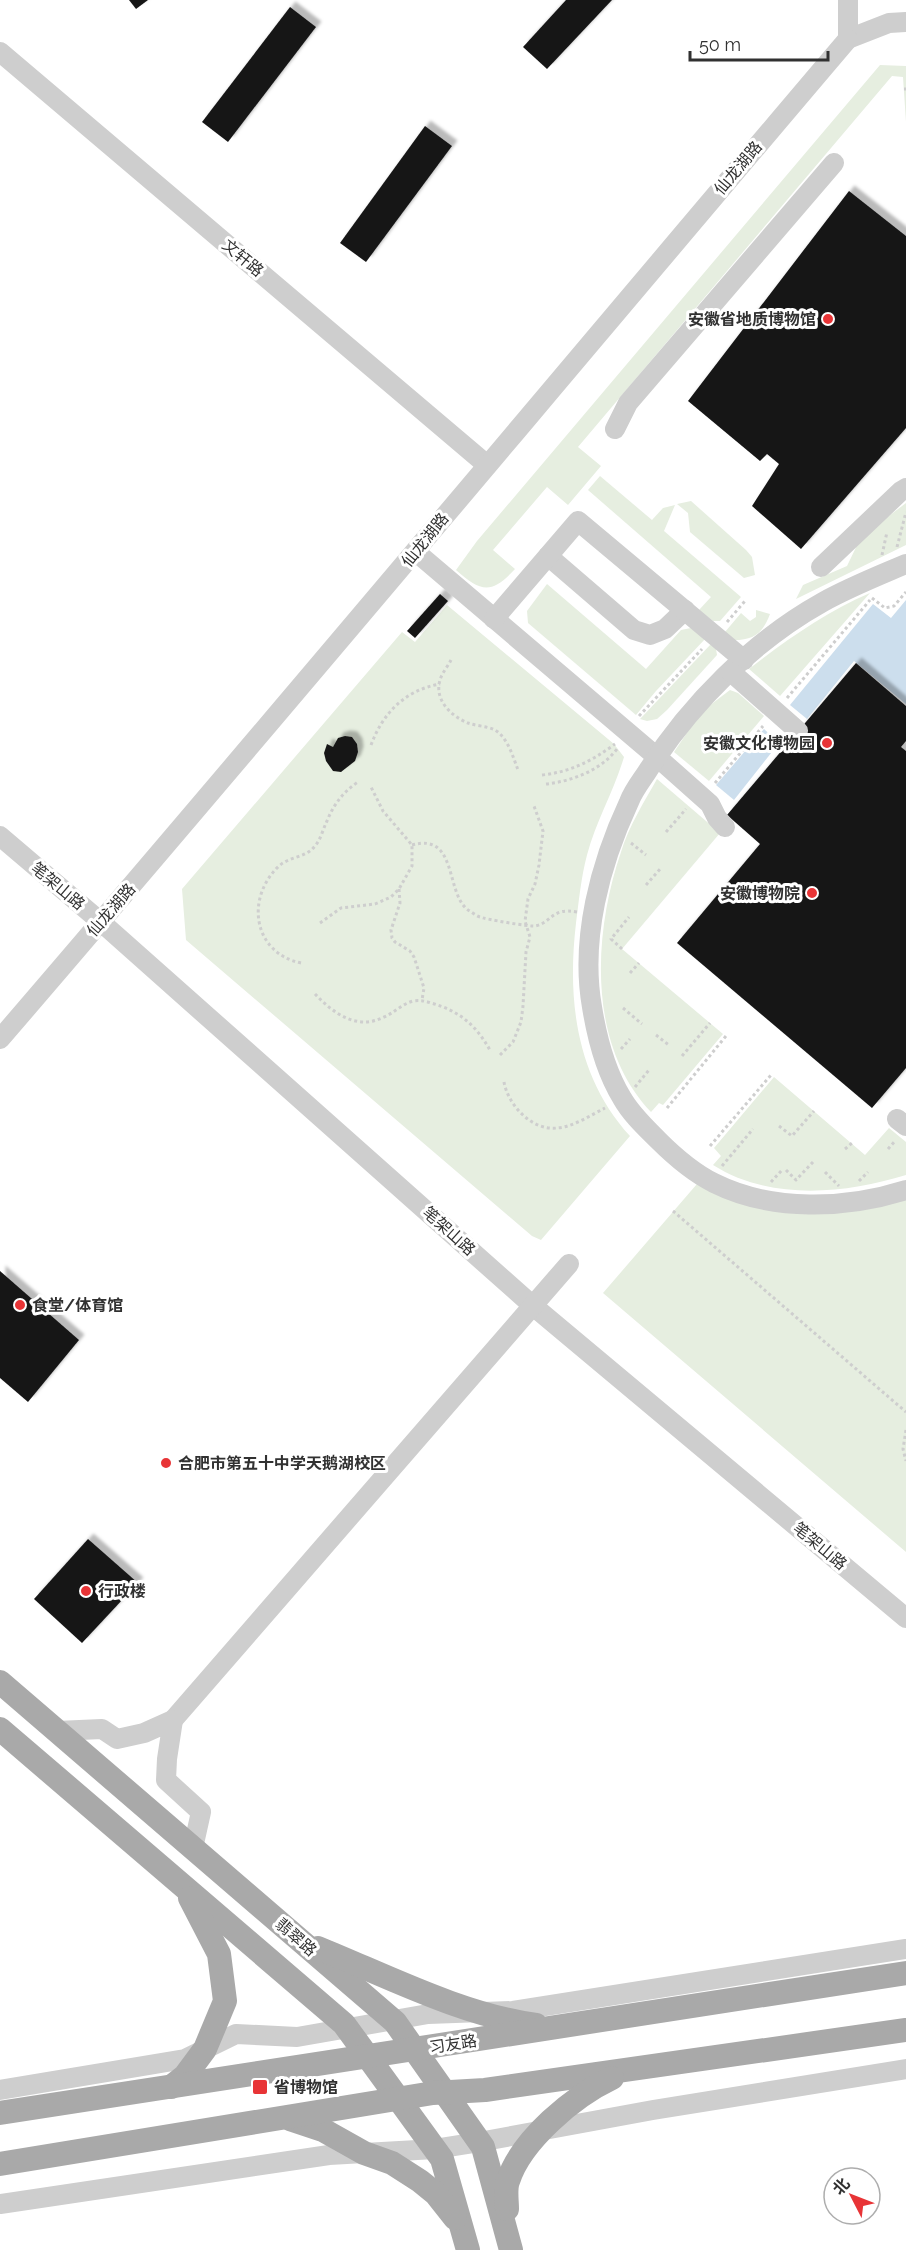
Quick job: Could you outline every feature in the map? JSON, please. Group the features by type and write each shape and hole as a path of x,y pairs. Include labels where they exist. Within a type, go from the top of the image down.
{"main road":[{"name":"翡翠路","path":"0,1682 391,2019 483,2147 509,2243"},
{"path":"0,1729 347,2029 442,2159 468,2250"},
{"path":"171,2087 185,2076 205,2049 225,2001 219,1954 185,1888"},
{"path":"300,1941 479,2012 512,2022 560,2028"},
{"name":"习友路","path":"0,2112 560,2028 906,1973"},
{"path":"0,2164 444,2092 485,2090 906,2030"},
{"path":"509,2243 507,2182 518,2160 565,2106 584,2093 630,2069"},
{"path":"285,2117 323,2130 364,2153 392,2163 436,2194 461,2226"}],"street":[{"path":"848,0 848,39 889,23 906,22"},
{"name":"仙龙湖路","path":"0,1039 416,552 848,39"},
{"name":"文轩路","path":"0,52 487,465"},
{"path":"615,429 628,403 834,163"},
{"path":"821,567 901,490 906,488"},
{"path":"494,619 578,521 715,635 776,711 798,731"},
{"path":"416,552 494,619 620,737 657,757 710,804 725,827"},
{"path":"548,556 634,630 650,635 664,629 685,610"},
{"path":"892,570 823,602 775,633 738,666 675,731 629,800 607,857 592,915 589,967 592,1006 604,1058 621,1097 634,1116 667,1149 714,1184 765,1200 800,1204 846,1203 906,1190"},
{"name":"笔架山路","path":"0,836 101,922 532,1305 906,1618"},
{"path":"57,1731 102,1729 117,1739 144,1733 173,1720 569,1264"},
{"path":"173,1720 166,1780 201,1812 193,1848"},
{"path":"0,2090 185,2059 236,2034 297,2037 428,2014 513,2011 906,1949"},
{"path":"0,2204 317,2157 435,2149 653,2110 906,2069"}],"path":[{"path":"666,832 688,807 702,798 878,591 892,570 906,510"},
{"path":"887,531 892,570"},
{"path":"872,598 885,608 894,606 906,592"},
{"path":"542,775 576,767 600,755 620,737 745,601"},
{"path":"451,660 440,684 441,701 448,711 468,723 495,730 507,745 518,770"},
{"path":"371,745 376,730 394,706 417,690 440,684"},
{"path":"546,784 580,775 605,762 618,749 620,737"},
{"path":"600,755 605,762"},
{"path":"576,767 580,775"},
{"path":"548,775 551,783"},
{"path":"301,963 286,960 266,941 259,928 257,917 260,900 279,866 287,860 309,853 315,846 339,798 358,782"},
{"path":"320,923 341,908 383,902 399,889 412,866 412,845 383,811 370,785"},
{"path":"500,1055 513,1042 521,1022 526,952 530,937 525,921 528,899 538,871 543,831 534,806"},
{"path":"412,845 420,843 432,845 440,851 447,859 451,869 458,899 481,918 534,927 568,910 592,915"},
{"path":"646,885 661,868"},
{"path":"399,889 400,903 391,930 392,938 410,951 414,957 424,988 422,1000"},
{"path":"622,949 611,939 629,917"},
{"path":"630,973 639,963"},
{"path":"315,994 342,1017 364,1022 384,1018 406,1004 422,1000 460,1015 478,1030 491,1052"},
{"path":"623,1008 642,1024"},
{"path":"682,1056 710,1023"},
{"path":"656,1035 670,1046"},
{"path":"667,1108 726,1036"},
{"path":"710,1146 771,1075"},
{"path":"504,1082 506,1093 521,1113 533,1123 550,1128 570,1124 605,1108 621,1097"},
{"path":"779,1126 792,1136 814,1112"},
{"path":"714,1184 719,1170 753,1129"},
{"path":"845,1149 852,1143"},
{"path":"786,1170 796,1180 813,1162"},
{"path":"673,1211 906,1412"},
{"path":"906,1430 903,1449 906,1461"}],"shaded area":[{"path":"880,65 906,66 906,122 903,77 892,76 578,447 601,466 568,505 547,487 493,550 515,569 499,583 486,588 472,583 456,570 477,541"},
{"path":"600,476 652,520 663,508 675,505 664,531 741,597 720,621 713,621 699,610 711,597 588,490"},
{"path":"691,501 746,550 752,557 755,575 744,578 690,532 688,513 677,504"},
{"path":"906,503 906,545 796,599 803,585 847,566 861,537"},
{"path":"547,584 646,669 681,630 691,628 705,639 636,715 528,623 527,611"},
{"path":"870,593 780,696 749,669 807,627"},
{"path":"447,605 614,744 624,757 595,830 585,864 576,923 573,980 579,1036 587,1063 612,1113 630,1136 541,1240 532,1236 186,940 182,889 402,632 415,642"},
{"path":"756,610 770,614 757,634 747,639 734,640 725,632 741,613 750,621 756,617"},
{"path":"711,644 716,649 717,655 667,710 657,719 647,721 640,719"},
{"path":"730,690 738,693 764,716 709,781 674,752 701,712"},
{"path":"657,779 720,833 622,949 723,1034 663,1105 659,1103 651,1112 630,1085 615,1055 606,1022 601,953 612,884 624,842"},
{"path":"774,1077 865,1155 889,1128 906,1142 906,1175 858,1187 808,1191 758,1184 735,1177 713,1165 721,1156 714,1148"},
{"path":"703,1177 765,1200 906,1190 906,1552 603,1293"}],"water":[{"path":"906,600 906,704 854,661 807,719 790,705 873,604 891,618"},
{"path":"764,729 779,743 734,800 716,785"}],"building":[{"path":"129,0 148,0 136,9"},
{"path":"566,0 612,0 547,69 523,47"},
{"path":"290,7 316,27 228,142 202,122"},
{"path":"425,126 452,146 366,262 340,243"},
{"name":"安徽省地质博物馆","path":"849,191 906,236 906,428 801,549 752,506 779,464 767,454 760,461 688,401"},
{"path":"440,594 448,601 415,638 407,631"},
{"name":"安徽博物院","path":"856,663 906,706 906,741 901,747 906,751 906,1068 872,1108 677,943 760,844 727,815"},
{"path":"352,737 357,744 358,752 355,761 341,772 333,771 324,753 327,744 333,747 338,738"},
{"name":"食堂/体育馆","path":"0,1271 79,1340 28,1402 0,1378"},
{"name":"行政楼","path":"88,1539 138,1583 82,1643 34,1599"}],"place":[{"name":"安徽省地质博物馆","path":"828,319"},
{"name":"安徽文化博物园","path":"827,743"},
{"name":"安徽博物院","path":"812,893"},
{"name":"食堂/体育馆","path":"20,1305"},
{"name":"合肥市第五十中学天鹅湖校区","path":"166,1463"},
{"name":"行政楼","path":"86,1591"},
{"name":"省博物馆","path":"260,2087"}]}
